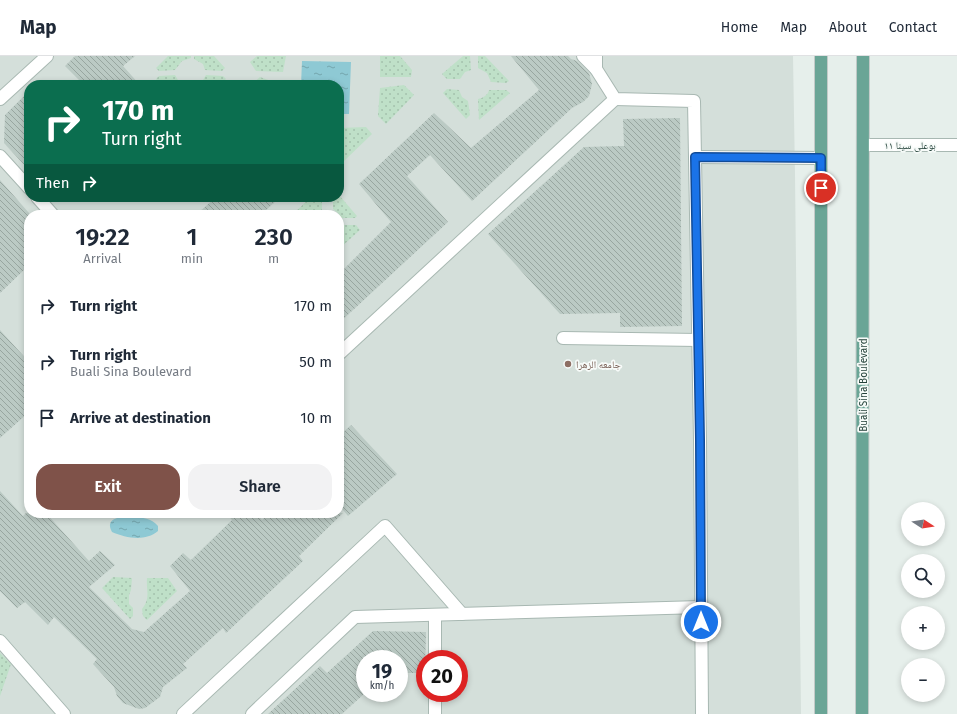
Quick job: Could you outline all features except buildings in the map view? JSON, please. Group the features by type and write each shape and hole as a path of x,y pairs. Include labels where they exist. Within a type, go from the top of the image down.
{"main road":[{"path":"821,56 821,714"},
{"name":"Buali Sina Boulevard","path":"862,714 864,56"}],"street":[{"path":"0,99 47,56"},
{"path":"583,56 596,70 615,99"},
{"path":"596,56 596,70"},
{"path":"344,349 615,99 694,101 702,714"},
{"name":"بوعلی سینا ۱۱","path":"864,145 957,145"},
{"path":"0,156 24,182"},
{"path":"695,157 821,158"},
{"path":"41,202 49,210"},
{"path":"563,338 698,340"},
{"path":"183,714 385,526 462,614"},
{"path":"252,714 356,617 701,607"},
{"path":"435,614 435,650"},
{"path":"0,641 64,714"},
{"path":"435,702 435,714"}],"shaded area":[{"name":"جامعه الزهرا","path":"0,56 793,56 801,714 0,714"}],"green space":[{"path":"168,56 191,56 191,58 182,61 175,70 159,71 156,68"},
{"path":"194,56 214,56 225,68 222,71 205,70 203,64 194,59"},
{"path":"257,56 286,56 283,72 256,71 250,62"},
{"path":"380,56 400,56 412,70 411,77 380,77"},
{"path":"463,56 470,56 471,70 465,72 460,79 447,79 442,74"},
{"path":"478,56 485,56 509,81 506,83 491,82 487,73 478,68"},
{"path":"175,75 178,80 157,80 156,79 159,76"},
{"path":"206,75 223,76 226,79 225,80 203,80"},
{"path":"260,77 268,80 257,80"},
{"path":"404,85 414,95 386,124 378,116 380,88"},
{"path":"447,89 459,90 462,97 468,101 470,115 466,119 443,93"},
{"path":"489,90 506,90 510,93 479,120 478,99 485,96"},
{"path":"366,127 372,134 344,161 344,128"},
{"path":"344,201 357,216 355,218 344,218 344,210 333,209 333,202"},
{"path":"306,202 322,202 322,210 297,210"},
{"path":"344,225 356,225 360,230 344,244"},
{"path":"113,577 132,578 129,604 133,608 133,616 130,619 102,588"},
{"path":"147,578 168,578 177,591 147,620 143,616 142,609 147,598"},
{"path":"0,653 11,664 0,696"}],"water":[{"path":"302,61 351,62 349,114 344,114 344,80 301,80"},
{"path":"115,519 146,519 153,521 158,526 158,531 147,537 141,538 123,536 112,532 110,523"}],"place":[{"name":"جامعه الزهرا","path":"568,364"}],"route":[{"path":"701,622 700,440 695,157 821,158 821,188"}]}
